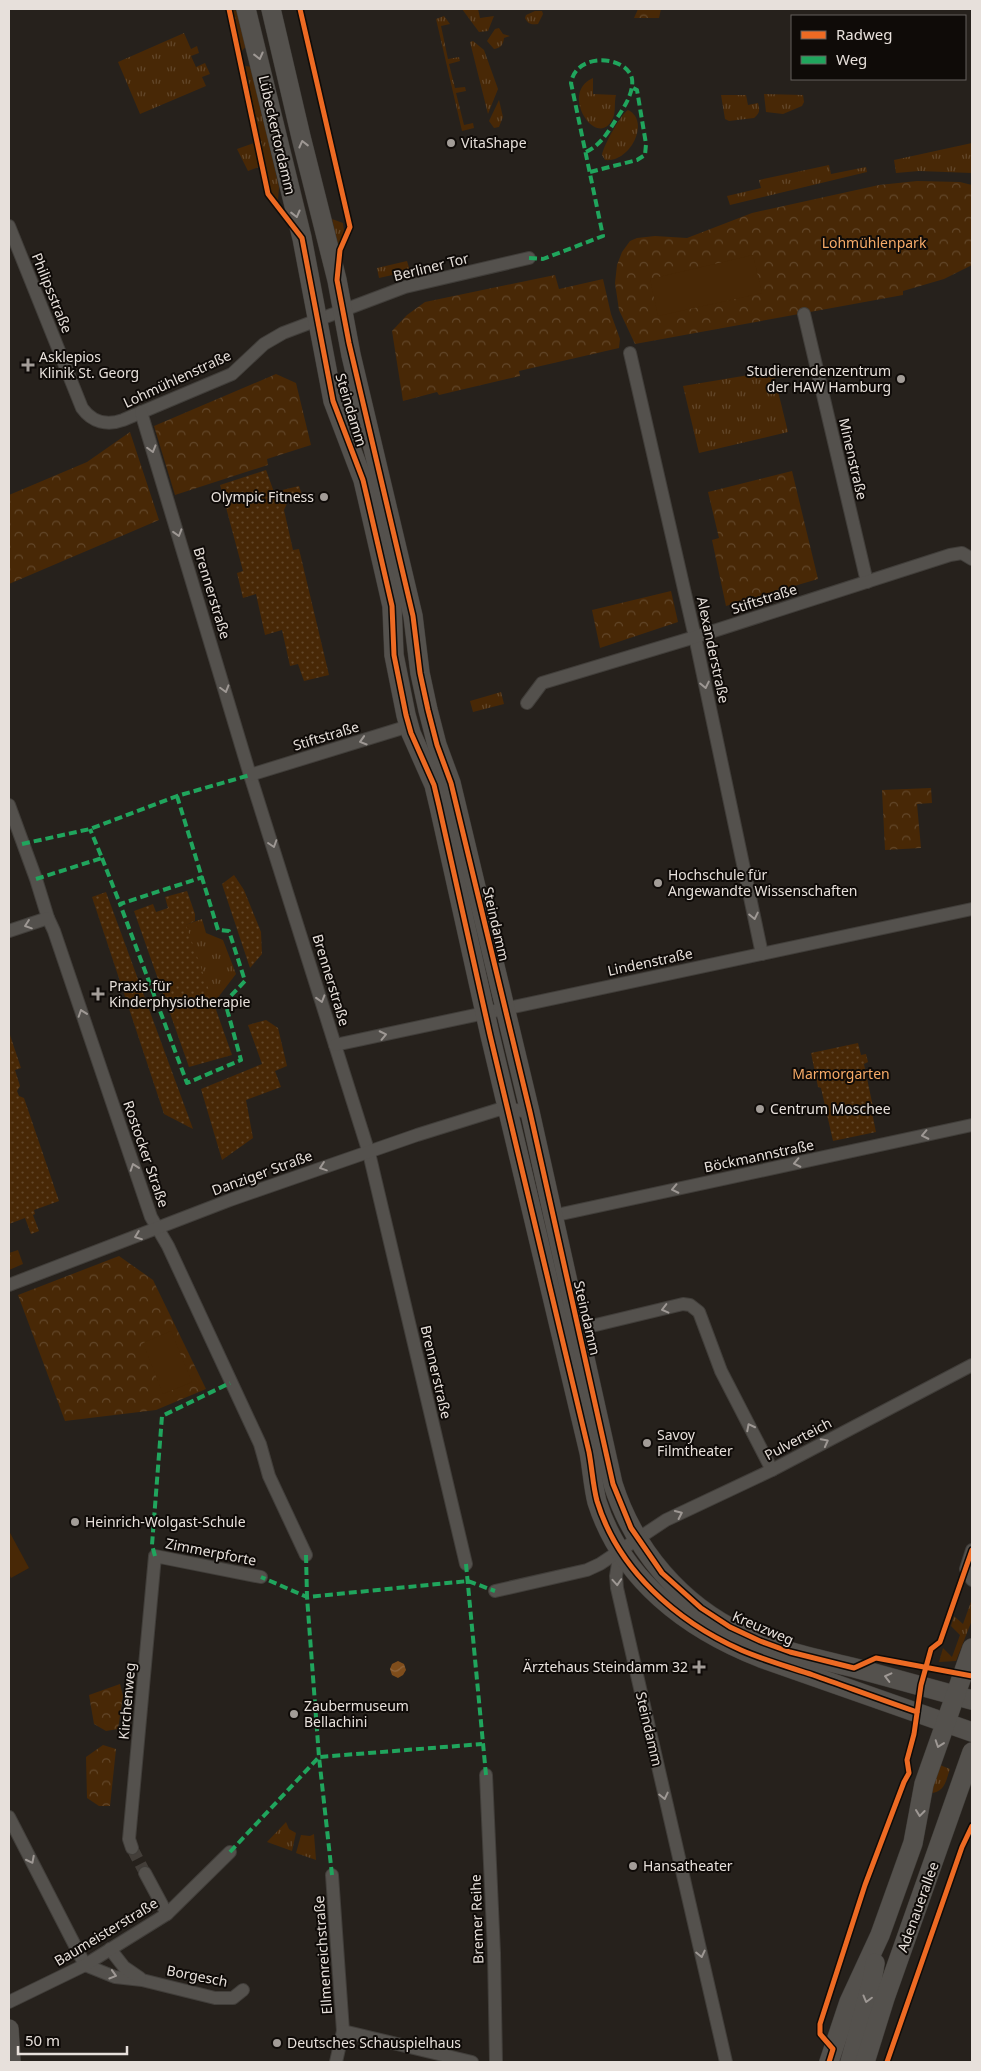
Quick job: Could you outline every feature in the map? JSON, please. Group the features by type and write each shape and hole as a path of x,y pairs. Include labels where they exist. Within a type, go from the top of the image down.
{"main road":[{"name":"Lübeckertordamm","path":"246,9 302,238 316,320"},
{"name":"Lübeckertordamm","path":"271,9 343,310"},
{"name":"Steindamm","path":"343,310 351,355 413,616 420,673 428,710 437,745 451,783 530,1112 613,1484 626,1517 638,1539"},
{"name":"Steindamm","path":"316,320 333,401 363,480 392,606 394,655 410,726 434,785 485,1012 587,1443 597,1499 620,1551"},
{"name":"Kreuzweg","path":"638,1539 662,1573 684,1595 712,1616 743,1634 790,1652 964,1698"},
{"name":"Kreuzweg","path":"620,1551 631,1568 664,1601 692,1622 729,1644 761,1658 972,1732"},
{"name":"Adenauerallee","path":"829,2062 850,2002 880,1934 913,1843 924,1784 946,1723 964,1698 972,1648"},
{"name":"Adenauerallee","path":"865,2062 884,1998 972,1752"},
{"name":"Adenauerallee","path":"850,2062 872,1981 880,1934"},
{"path":"9,2029 11,2062"}],"street":[{"name":"Philipsstraße","path":"9,226 82,408 88,415 97,420"},
{"name":"Berliner Tor","path":"316,320 405,288 529,258"},
{"name":"Minenstraße","path":"804,314 867,582"},
{"name":"Lohmühlenstraße","path":"97,420 113,423 232,374 271,340 316,320"},
{"name":"Alexanderstraße","path":"630,353 695,637 762,954"},
{"name":"Brennerstraße","path":"141,412 250,774 369,1152 466,1564"},
{"name":"Stiftstraße","path":"527,703 542,684 950,555 967,556"},
{"name":"Stiftstraße","path":"250,774 410,726"},
{"name":"Rostocker Straße","path":"9,806 54,931 151,1217 168,1246 260,1444 269,1476 306,1555"},
{"name":"Lindenstraße","path":"335,1045 972,909"},
{"path":"9,931 48,918"},
{"name":"Danziger Straße","path":"9,1285 230,1200 462,1121 509,1108 530,1112"},
{"name":"Böckmannstraße","path":"552,1216 972,1125"},
{"path":"578,1329 683,1304 696,1309 699,1312 721,1371 772,1470"},
{"name":"Pulverteich","path":"495,1591 587,1570 600,1564 666,1520 772,1470 972,1365"},
{"path":"972,1550 966,1570 972,1580"},
{"name":"Steindamm","path":"620,1551 616,1576 617,1588 726,2062"},
{"name":"Zimmerpforte","path":"155,1556 261,1577"},
{"name":"Kirchenweg","path":"132,1848 129,1832 155,1556"},
{"name":"Bremer Reihe","path":"486,1775 494,1953 496,2062"},
{"path":"9,1817 85,1965"},
{"name":"Baumeisterstraße","path":"9,2002 85,1965 167,1914 230,1852"},
{"path":"145,1874 167,1914"},
{"name":"Ellmenreichstraße","path":"332,1875 344,2031 336,2062"},
{"name":"Borgesch","path":"110,1950 124,1967 142,1980"},
{"name":"Borgesch","path":"85,1965 115,1977 142,1980 221,1999 236,1996 244,1990"},
{"path":"344,2031 472,2062"}],"green space":[{"path":"462,9 478,9 480,18 494,16 488,31 479,32"},
{"path":"638,9 661,9 659,18 634,18"},
{"path":"231,10 239,11 247,45 241,52"},
{"path":"535,11 542,11 543,14 538,24 530,24 525,18 526,15"},
{"path":"444,16 450,24 441,26 448,59 459,57 460,61 449,64 455,88 465,87 466,91 456,93 464,125 473,123 474,128 462,131 436,19"},
{"path":"499,28 503,34 510,36 504,38 501,46 494,49 487,41 495,29"},
{"path":"184,33 191,49 197,46 199,53 191,56 196,67 205,63 210,74 202,77 206,86 140,114 118,62"},
{"path":"473,41 484,50 498,89 488,114 470,42"},
{"path":"245,66 252,67 279,187 278,200 273,201"},
{"path":"593,78 593,94 616,95 613,118 606,127 599,128 591,124 584,116 580,106 579,95 583,85"},
{"path":"764,94 803,95 804,102 802,106 783,114 766,112"},
{"path":"721,95 746,95 748,105 758,103 758,113 754,118 729,121 725,119"},
{"path":"499,100 503,117 499,127 494,128 489,121"},
{"path":"628,110 635,115 638,123 634,140 622,155 614,159 605,160 602,155 606,145 617,124"},
{"path":"254,143 259,167 248,171 237,149"},
{"path":"972,143 972,173 919,171 896,173 894,160"},
{"path":"829,165 831,174 866,167 867,172 730,205 727,196 761,188 759,180"},
{"name":"Lohmühlenpark","path":"917,181 960,182 972,185 972,265 944,279 903,291 903,295 635,344 619,310 615,283 617,265 622,252 630,241 637,238 655,236 687,238 752,213 879,185"},
{"path":"332,219 343,223 344,231 338,247"},
{"path":"753,255 762,293 658,316 650,279"},
{"path":"407,261 410,271 379,278 377,268"},
{"path":"555,275 559,289 603,279 611,314 620,339 619,348 519,371 520,376 439,395 437,392 403,401 392,331 407,315 425,302"},
{"path":"773,371 788,432 699,453 683,386"},
{"path":"276,374 296,383 311,445 267,459 268,465 175,495 154,426"},
{"path":"130,432 159,520 9,584 9,495 87,462"},
{"path":"266,470 274,492 299,486 302,495 289,499 284,510 293,550 299,549 329,675 304,681 298,664 290,666 282,630 265,635 256,594 243,598 237,573 243,571 220,485"},
{"path":"792,471 818,579 726,606 712,540 719,538 708,492"},
{"path":"671,591 678,622 600,648 592,610"},
{"path":"501,692 504,704 473,712 470,701"},
{"path":"931,788 932,803 917,804 921,848 885,850 882,790"},
{"path":"234,875 244,890 261,932 262,954 250,968 222,884"},
{"path":"187,891 195,914 195,921 186,925 232,1055 189,1067 134,911 153,904 156,912 168,908 165,897"},
{"path":"106,892 193,1129 164,1114 92,897"},
{"path":"202,919 206,933 223,940 236,974 213,1004 185,925"},
{"path":"266,1020 278,1028 287,1066 275,1071 281,1087 246,1100 253,1138 222,1160 201,1089 262,1064 248,1025"},
{"path":"9,1032 21,1068 15,1070 20,1086 17,1091 19,1096 24,1098 59,1201 34,1210 35,1214 33,1215 39,1231 31,1234 25,1218 9,1224"},
{"name":"Marmorgarten","path":"858,1043 861,1055 866,1054 868,1062 864,1064 876,1132 833,1141 811,1053"},
{"path":"18,1250 23,1264 9,1270 9,1253"},
{"path":"119,1256 153,1280 206,1389 156,1410 65,1421 18,1295"},
{"path":"171,1331 192,1382 163,1394 143,1343"},
{"path":"9,1531 29,1568 11,1578 9,1574"},
{"path":"972,1599 972,1620 956,1661 939,1662 943,1648 952,1657 960,1635 951,1626 954,1616 963,1624"},
{"path":"120,1684 123,1696 118,1729 106,1731 94,1724 89,1695"},
{"path":"103,1745 116,1749 110,1806 99,1806 87,1798 86,1757"},
{"path":"940,1765 950,1769 946,1781 939,1791 930,1793"},
{"path":"286,1822 289,1829 296,1833 292,1851 267,1842"},
{"path":"314,1834 316,1860 296,1853 301,1835 310,1836"}],"water":[{"path":"398,1661 404,1664 406,1670 398,1678 392,1675 390,1669 392,1664"}],"tunnel":[{"path":"132,1848 145,1873"}],"marked path":[{"path":"529,258 543,259 603,236 571,83 575,73 582,66 591,62 602,60 621,65 628,71 632,79 628,100 604,138 586,152"},
{"path":"590,172 637,160 645,155 646,144 637,90 631,87"},
{"path":"22,844 90,829 177,796 250,775"},
{"path":"177,796 218,930 229,931 245,981 225,1002 241,1060 187,1083 120,904 203,877"},
{"path":"36,879 102,858 90,829"},
{"path":"102,858 120,904"},
{"path":"155,1556 152,1545 162,1416 230,1383"},
{"path":"306,1555 307,1597 468,1581 495,1591"},
{"path":"466,1564 486,1775"},
{"path":"230,1852 319,1757 307,1597 261,1577"},
{"path":"332,1875 319,1757 482,1744"}],"cycle path":[{"path":"229,9 268,194 302,238 333,401 363,480 392,606 394,655 406,715 411,733 434,785 490,1035 589,1452 597,1501 607,1526 619,1549 652,1590 672,1608 717,1638 759,1657 917,1712"},
{"path":"300,9 350,227 340,250 337,280 349,343 413,616 420,673 428,710 437,745 451,783 530,1112 613,1484 631,1528 662,1573 701,1608 730,1627 790,1652 854,1668 876,1658 972,1676"},
{"path":"829,2062 833,2049 820,2034 820,2024 865,1885 909,1773 907,1760 914,1734 921,1685 931,1649 940,1642 972,1550"},
{"path":"887,2062 962,1847 972,1826"}],"place":[{"name":"VitaShape","path":"451,143"},
{"name":"Asklepios Klinik St. Georg","path":"28,365"},
{"name":"Studierendenzentrum der HAW Hamburg","path":"901,379"},
{"name":"Olympic Fitness","path":"324,497"},
{"name":"Hochschule für Angewandte Wissenschaften","path":"658,883"},
{"name":"Praxis für Kinderphysiotherapie","path":"98,994"},
{"name":"Centrum Moschee","path":"760,1109"},
{"name":"Savoy Filmtheater","path":"647,1443"},
{"name":"Heinrich-Wolgast-Schule","path":"75,1522"},
{"name":"Ärztehaus Steindamm 32","path":"699,1667"},
{"name":"Zaubermuseum Bellachini","path":"294,1714"},
{"name":"Hansatheater","path":"633,1866"},
{"name":"Deutsches Schauspielhaus","path":"277,2043"}]}
